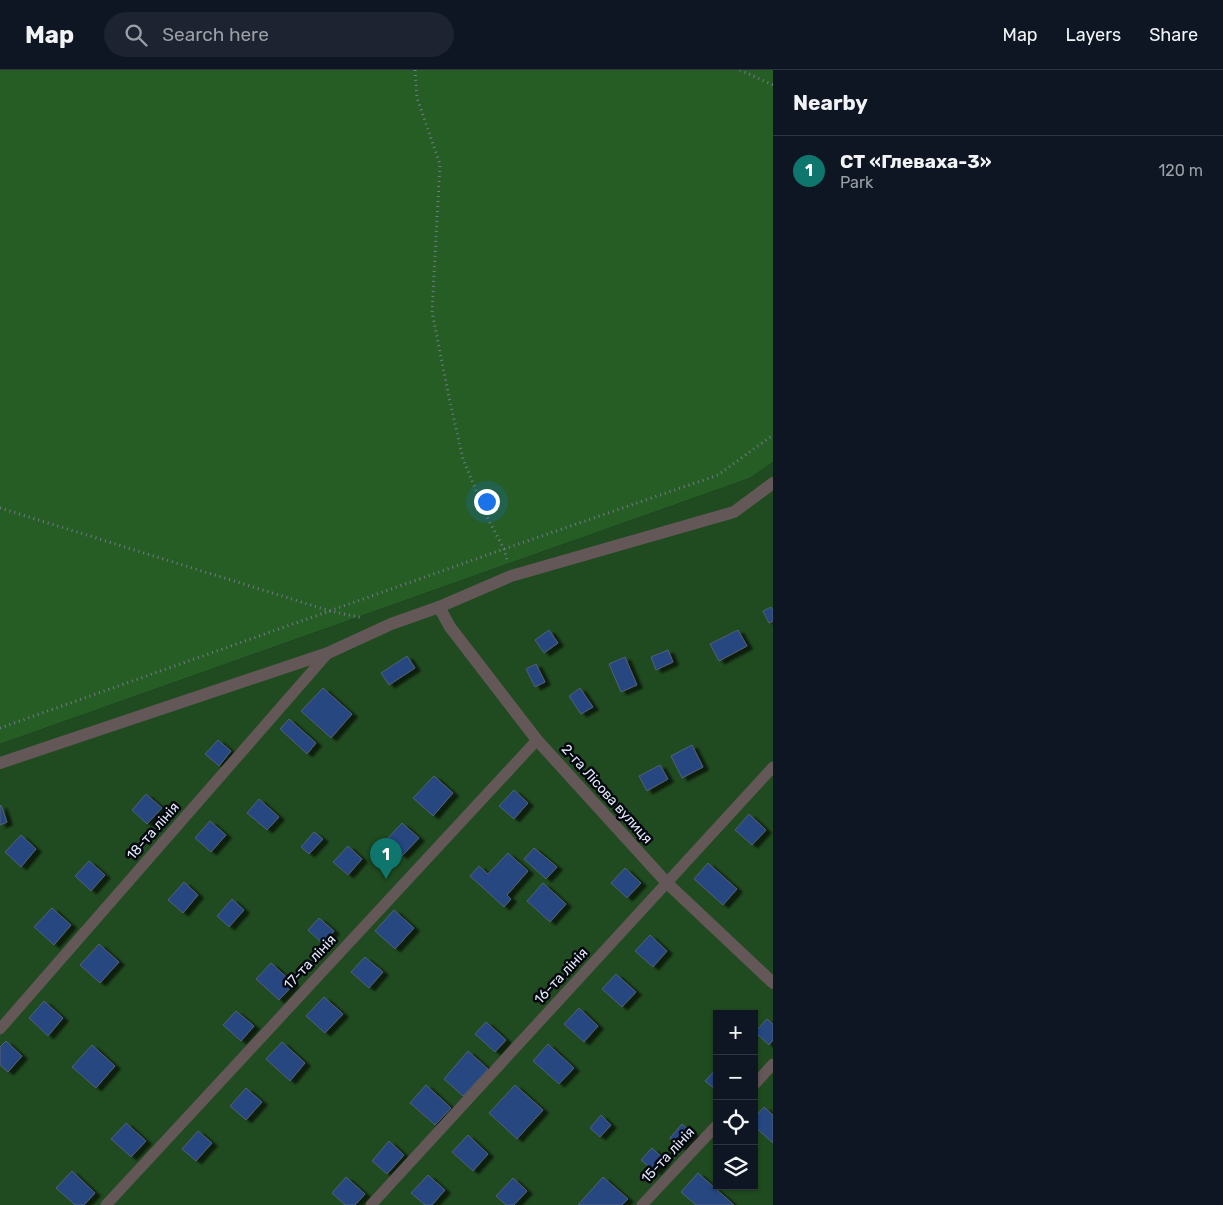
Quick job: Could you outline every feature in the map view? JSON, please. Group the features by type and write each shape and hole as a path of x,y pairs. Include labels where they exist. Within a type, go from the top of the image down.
{"street":[{"path":"0,763 328,653 391,624 439,607 512,576 734,512 773,483"},
{"name":"2-га Лісова вулиця","path":"439,607 450,627 537,740 667,883 773,983"}],"lane":[{"name":"18-та лінія","path":"0,1029 328,653"},
{"name":"17-та лінія","path":"106,1205 537,740"},
{"name":"16-та лінія","path":"371,1205 773,767"},
{"path":"758,1081 773,1064"},
{"name":"15-та лінія","path":"642,1205 713,1129"}],"path":[{"path":"415,70 417,98 440,164 432,312 463,459 488,519 504,549 512,576"},
{"path":"740,70 773,84"},
{"path":"0,728 718,475 773,435"},
{"path":"0,508 330,611 391,624"}],"green space":[{"path":"0,70 773,70 773,462 750,478 0,744"},
{"path":"773,462 773,1205 0,1205 0,744 750,478"}],"building":[{"path":"771,607 773,621 769,623 763,611"},
{"path":"549,630 558,643 544,653 535,640"},
{"path":"738,630 747,646 719,661 710,644"},
{"path":"668,650 673,662 656,670 651,657"},
{"path":"407,656 415,668 389,685 381,673"},
{"path":"625,657 637,685 621,692 609,664"},
{"path":"536,664 545,682 535,687 526,669"},
{"path":"323,688 352,714 331,738 301,711"},
{"path":"580,688 593,707 581,714 569,696"},
{"path":"289,719 316,743 307,754 280,729"},
{"path":"218,740 231,751 219,766 205,754"},
{"path":"692,745 703,767 682,778 671,756"},
{"path":"660,765 668,779 647,791 639,776"},
{"path":"434,776 453,793 433,816 413,798"},
{"path":"514,790 528,803 514,819 499,806"},
{"path":"146,794 162,808 147,824 132,810"},
{"path":"259,799 279,817 267,830 247,813"},
{"path":"0,806 7,822 0,825"},
{"path":"749,814 766,830 752,845 735,830"},
{"path":"210,821 226,835 211,852 195,838"},
{"path":"402,823 419,838 402,856 385,841"},
{"path":"314,832 323,839 309,854 301,847"},
{"path":"21,835 36,849 21,867 5,852"},
{"path":"348,846 362,859 348,875 333,862"},
{"path":"534,848 557,867 546,879 524,859"},
{"path":"508,853 528,871 507,895 511,899 504,907 470,876 479,866 488,874"},
{"path":"89,861 105,875 91,891 75,876"},
{"path":"708,863 737,889 723,905 694,879"},
{"path":"625,868 641,883 627,898 611,883"},
{"path":"184,882 198,895 183,913 168,900"},
{"path":"543,883 566,904 550,922 527,901"},
{"path":"232,899 244,910 229,927 217,916"},
{"path":"52,908 71,925 54,945 34,927"},
{"path":"394,910 414,928 395,949 375,931"},
{"path":"319,918 334,931 323,944 308,930"},
{"path":"650,935 667,951 653,967 635,951"},
{"path":"99,944 119,962 100,983 80,965"},
{"path":"365,957 383,972 369,988 351,972"},
{"path":"271,963 294,984 279,1000 256,979"},
{"path":"616,974 636,992 622,1007 602,989"},
{"path":"324,997 343,1014 325,1033 306,1016"},
{"path":"44,1001 63,1018 48,1036 29,1018"},
{"path":"579,1008 598,1026 584,1042 564,1024"},
{"path":"236,1011 254,1026 241,1041 223,1025"},
{"path":"767,1019 773,1024 773,1040 769,1045 758,1035 758,1029"},
{"path":"486,1022 506,1040 495,1052 475,1034"},
{"path":"6,1041 22,1056 8,1072 0,1065 0,1047"},
{"path":"282,1042 305,1063 290,1081 266,1059"},
{"path":"548,1044 574,1068 559,1084 533,1061"},
{"path":"92,1045 115,1066 96,1088 72,1067"},
{"path":"468,1051 488,1069 463,1096 444,1079"},
{"path":"713,1072 713,1088 705,1081"},
{"path":"426,1085 451,1108 435,1125 410,1103"},
{"path":"515,1085 543,1110 517,1139 489,1113"},
{"path":"246,1088 262,1102 246,1120 230,1106"},
{"path":"764,1107 773,1115 773,1143 758,1130 758,1114"},
{"path":"601,1115 611,1125 600,1137 590,1128"},
{"path":"126,1123 146,1141 131,1157 111,1139"},
{"path":"682,1124 694,1134 681,1148 670,1138"},
{"path":"198,1131 212,1143 196,1161 182,1149"},
{"path":"468,1135 488,1154 473,1171 452,1152"},
{"path":"389,1141 404,1155 387,1174 372,1161"},
{"path":"652,1148 665,1160 655,1172 641,1160"},
{"path":"72,1171 95,1193 84,1205 75,1205 56,1188"},
{"path":"698,1173 713,1186 713,1190 717,1190 734,1205 696,1205 681,1192"},
{"path":"428,1175 445,1190 432,1205 425,1205 411,1193"},
{"path":"346,1177 365,1194 355,1205 345,1205 332,1193"},
{"path":"603,1177 628,1199 622,1205 578,1205"},
{"path":"513,1178 527,1191 514,1205 506,1205 496,1196"}],"place":[{"name":"СТ «Глеваха-3»","path":"386,879"}]}
